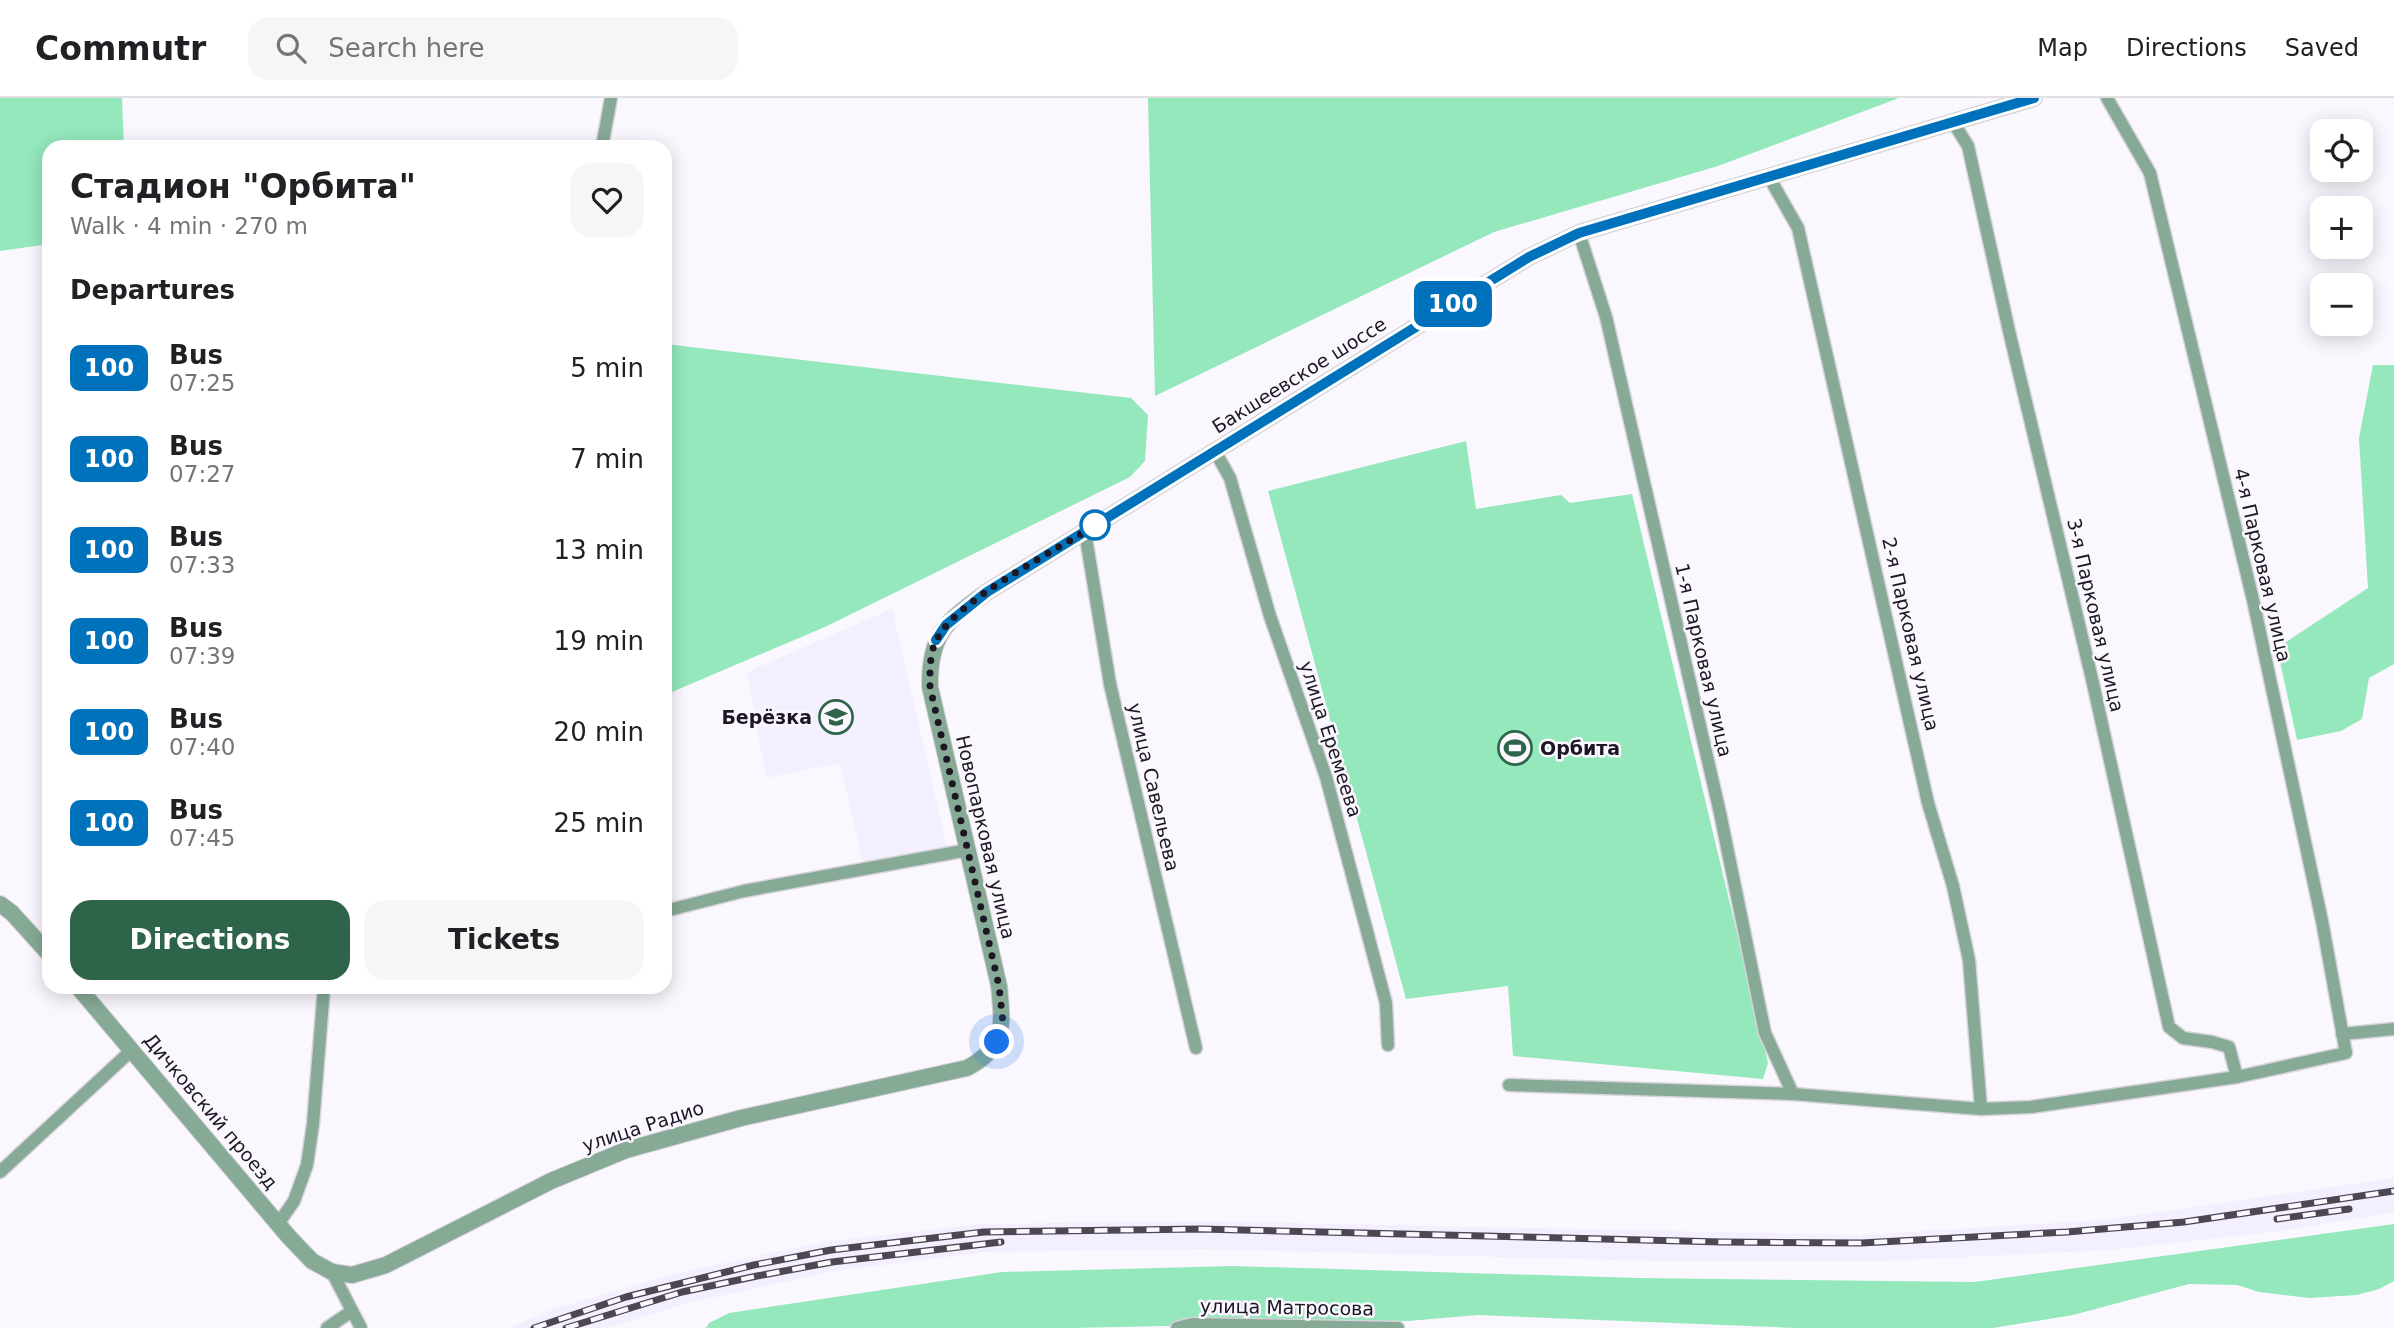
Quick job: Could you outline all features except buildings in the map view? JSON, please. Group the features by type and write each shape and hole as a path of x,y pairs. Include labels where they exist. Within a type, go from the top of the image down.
{"street":[{"path":"603,140 611,98"},
{"name":"Бакшеевское шоссе","path":"936,640 946,625 978,598 1529,257 1579,233 2034,98"},
{"name":"4-я Парковая улица","path":"2107,98 2150,173 2253,600 2322,921 2346,1053 2237,1077"},
{"name":"3-я Парковая улица","path":"1953,122 1968,146 2092,679 2169,1027 2183,1038 2229,1047 2237,1077"},
{"name":"2-я Парковая улица","path":"1769,177 1798,228 1928,803 1953,886 1969,960 1981,1109"},
{"name":"1-я Парковая улица","path":"1579,233 1606,317 1717,800 1765,1033 1793,1094"},
{"name":"улица Еремеева","path":"1215,451 1230,478 1270,616 1326,777 1386,1003 1388,1045"},
{"name":"улица Савельева","path":"1085,532 1110,684 1196,1048"},
{"name":"Новопарковая улица","path":"936,640 930,667 930,687 999,986 1003,1023 997,1042"},
{"path":"672,909 744,891 968,850"},
{"path":"0,904 12,913 42,946"},
{"name":"Дичковский проезд","path":"84,994 278,1224 312,1261 332,1272"},
{"path":"278,1224 294,1201 307,1165 323,994"},
{"path":"2342,1034 2394,1029"},
{"name":"улица Радио","path":"332,1272 352,1275 386,1265 551,1181 626,1150 741,1118 968,1068 985,1058 997,1042"},
{"path":"0,1172 132,1050"},
{"path":"1510,1085 1793,1094 1981,1109 2031,1107 2237,1077"},
{"path":"332,1272 361,1328"},
{"path":"327,1328 352,1311"},
{"name":"улица Матросова","path":"1177,1328 1192,1324 1398,1328"}],"shaded area":[{"name":"Берёзка","path":"892,609 947,847 863,864 840,763 766,778 747,672"},
{"path":"2394,1178 2394,1212 2281,1231 2110,1250 1884,1261 1651,1261 1203,1249 986,1252 834,1271 688,1303 607,1328 508,1328 556,1308 677,1273 829,1241 983,1224 1202,1221 1860,1235 2104,1220"}],"green space":[{"path":"0,98 122,98 124,140 42,140 42,245 0,251"},
{"path":"1148,98 1899,98 1718,166 1494,232 1155,396"},
{"path":"672,345 1131,398 1148,415 1145,461 1130,477 827,626 672,692"},
{"path":"2373,365 2394,365 2394,664 2369,678 2362,719 2341,731 2297,740 2277,648 2368,588 2359,438"},
{"name":"Орбита","path":"1466,441 1476,509 1561,495 1570,503 1632,494 1768,1063 1763,1079 1513,1056 1508,986 1406,999 1268,491"},
{"path":"2394,1224 2394,1281 2379,1289 2357,1295 2309,1298 2259,1292 2237,1285 2189,1284 2073,1315 1993,1328 1796,1328 1478,1315 1408,1321 1071,1328 706,1328 709,1323 729,1313 1002,1272 1232,1266 1639,1278 1975,1282"}],"railway":[{"path":"534,1328 626,1297 754,1265 831,1250 984,1232 1200,1229 1861,1243 2067,1232 2184,1222 2394,1191"},
{"path":"2277,1219 2349,1209"},
{"path":"566,1328 682,1292 757,1276 832,1262 1001,1242"}],"bus line":[{"name":"100","path":"936,640 946,625 987,592 1529,257 1579,233 2034,98"}],"place":[{"name":"Берёзка","path":"836,717"},
{"name":"Орбита","path":"1515,748"}],"route":[{"path":"997,1042 1003,1023 999,986 930,687 930,667 936,640 946,625 961,611 1095,525"}]}
